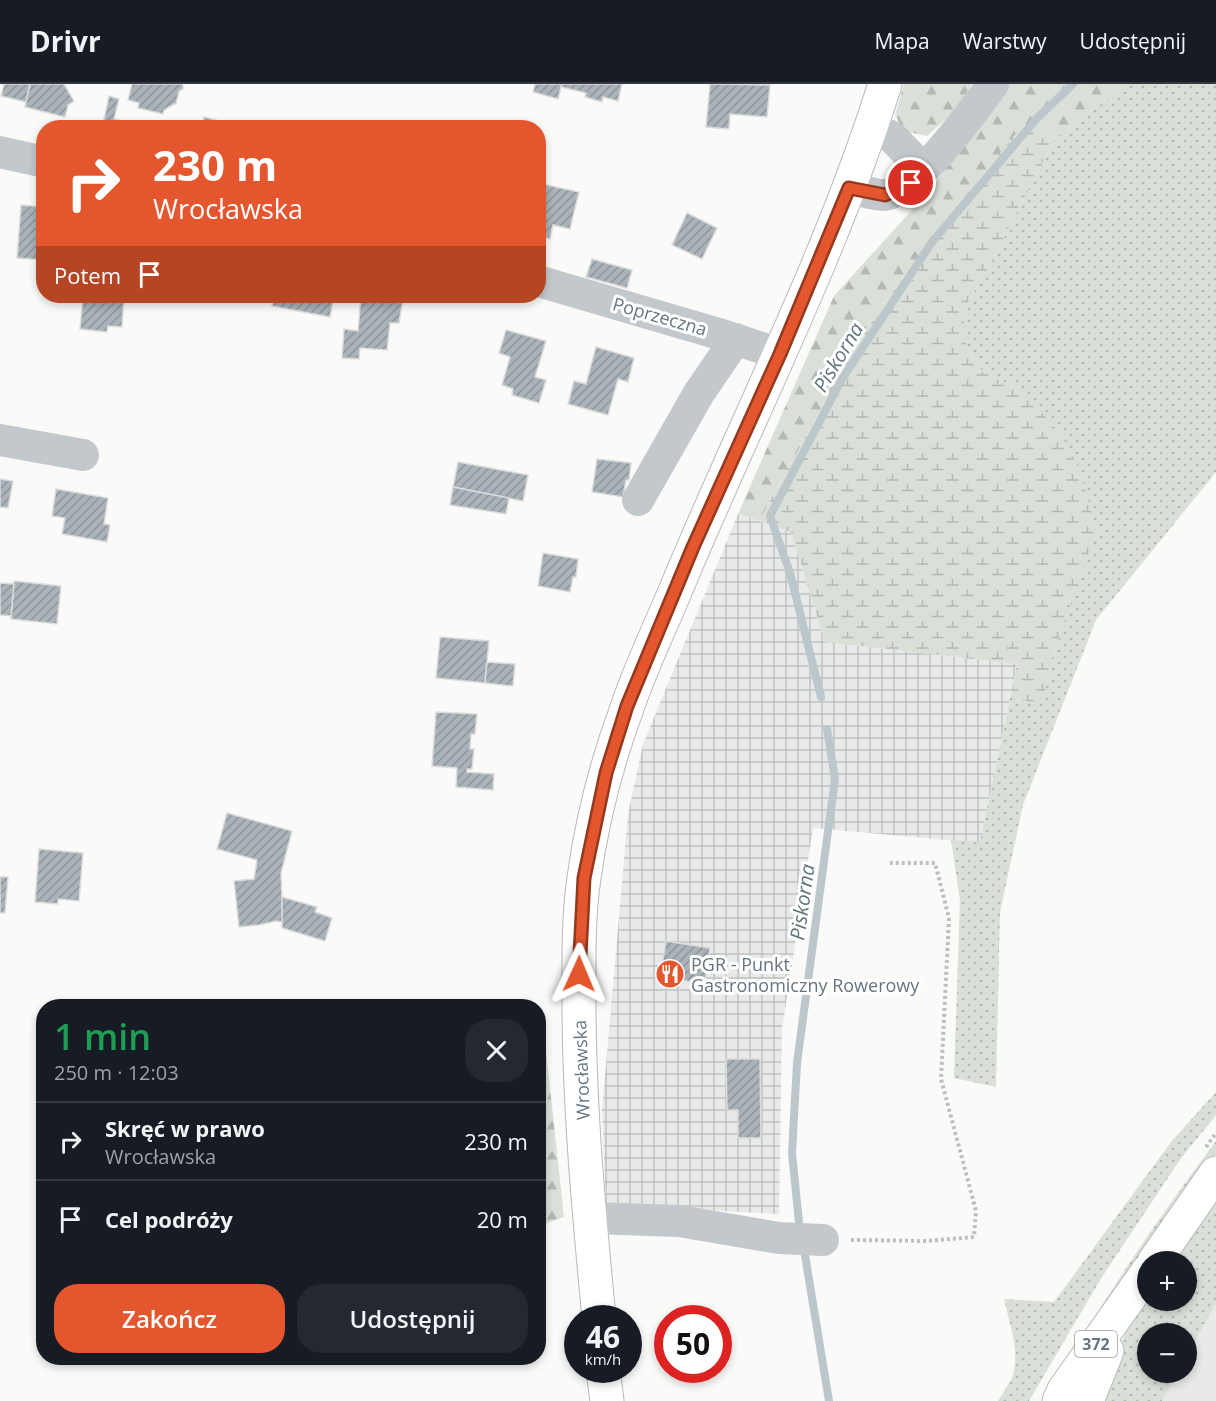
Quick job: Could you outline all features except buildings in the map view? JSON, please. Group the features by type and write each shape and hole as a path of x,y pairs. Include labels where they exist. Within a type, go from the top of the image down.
{"main road":[{"name":"Wrocławska","path":"598,1305 579,1035 579,953 584,878 602,791 627,706 693,547 780,354 849,188 871,130 885,84"},
{"path":"1162,1251 1216,1173"},
{"name":"372","path":"1059,1401 1064,1390 1137,1286"},
{"name":"372","path":"1087,1401 1128,1299"},
{"path":"605,1383 607,1401"}],"street":[{"path":"849,188 885,195 911,183 948,142 993,84"},
{"path":"871,130 891,136 923,169"},
{"path":"0,152 36,160"},
{"name":"Poprzeczna","path":"546,283 780,354"},
{"path":"638,500 699,393 736,339"},
{"path":"0,440 83,455"},
{"path":"590,1218 679,1221 779,1238 823,1240"}],"path":[{"path":"823,1240 926,1241 974,1237 976,1211 941,1079 950,918 935,863 890,863"}],"shaded area":[{"path":"738,514 791,532 825,642 1017,664 980,843 813,828 782,1029 779,1214 606,1205 602,1110 628,814 643,744"},
{"path":"1216,1303 1216,1401 1162,1401 1172,1383 1197,1383 1197,1338"}],"green space":[{"path":"904,84 972,84 955,111 927,136 904,131 895,115"},
{"path":"1002,84 1128,84 1055,138 1043,124 1021,128 946,219 866,328 759,521 738,514 834,296 931,189"},
{"path":"1128,84 1216,84 1216,472 1096,620 1023,805 1000,912 996,1087 954,1078 960,900 951,840 980,842 1011,694 1033,704 1050,677 1057,644 1019,388 983,373 964,340 964,309 990,265 1055,138"},
{"path":"1043,124 1055,138 990,265 964,309 964,340 983,373 1019,388 1061,434 1079,469 1097,529 1057,644 1050,677 1040,703 1033,704 1011,694 1017,664 825,642 791,532 759,521 866,328 946,219 1021,127"},
{"path":"546,1052 564,1217 546,1223"},
{"path":"1216,1092 1216,1115 1179,1161 1100,1280 1029,1401 998,1401 1011,1379 1015,1362 1013,1335 1004,1299 1054,1302 1171,1142"},
{"path":"1216,1141 1216,1153 1144,1251 1138,1251"},
{"path":"1216,1194 1216,1303 1197,1338 1197,1323 1137,1323 1137,1383 1172,1383 1162,1401 1095,1401 1137,1311 1197,1311 1197,1251 1175,1251"},
{"path":"1137,1252 1137,1260 1044,1401 1084,1334"}],"waterway":[{"name":"Piskorna","path":"821,697 790,573 770,516 842,379 932,242 1037,118 1073,84"},
{"name":"Piskorna","path":"799,1222 792,1153 797,1063 835,779 827,729"},
{"name":"Piskorna","path":"804,1249 829,1401"}],"place":[{"name":"PGR - Punkt Gastronomiczny Rowerowy","path":"670,974"}],"route":[{"path":"579,974 584,878 606,773 627,706 693,547 780,354 849,188 885,195 911,183"}]}
